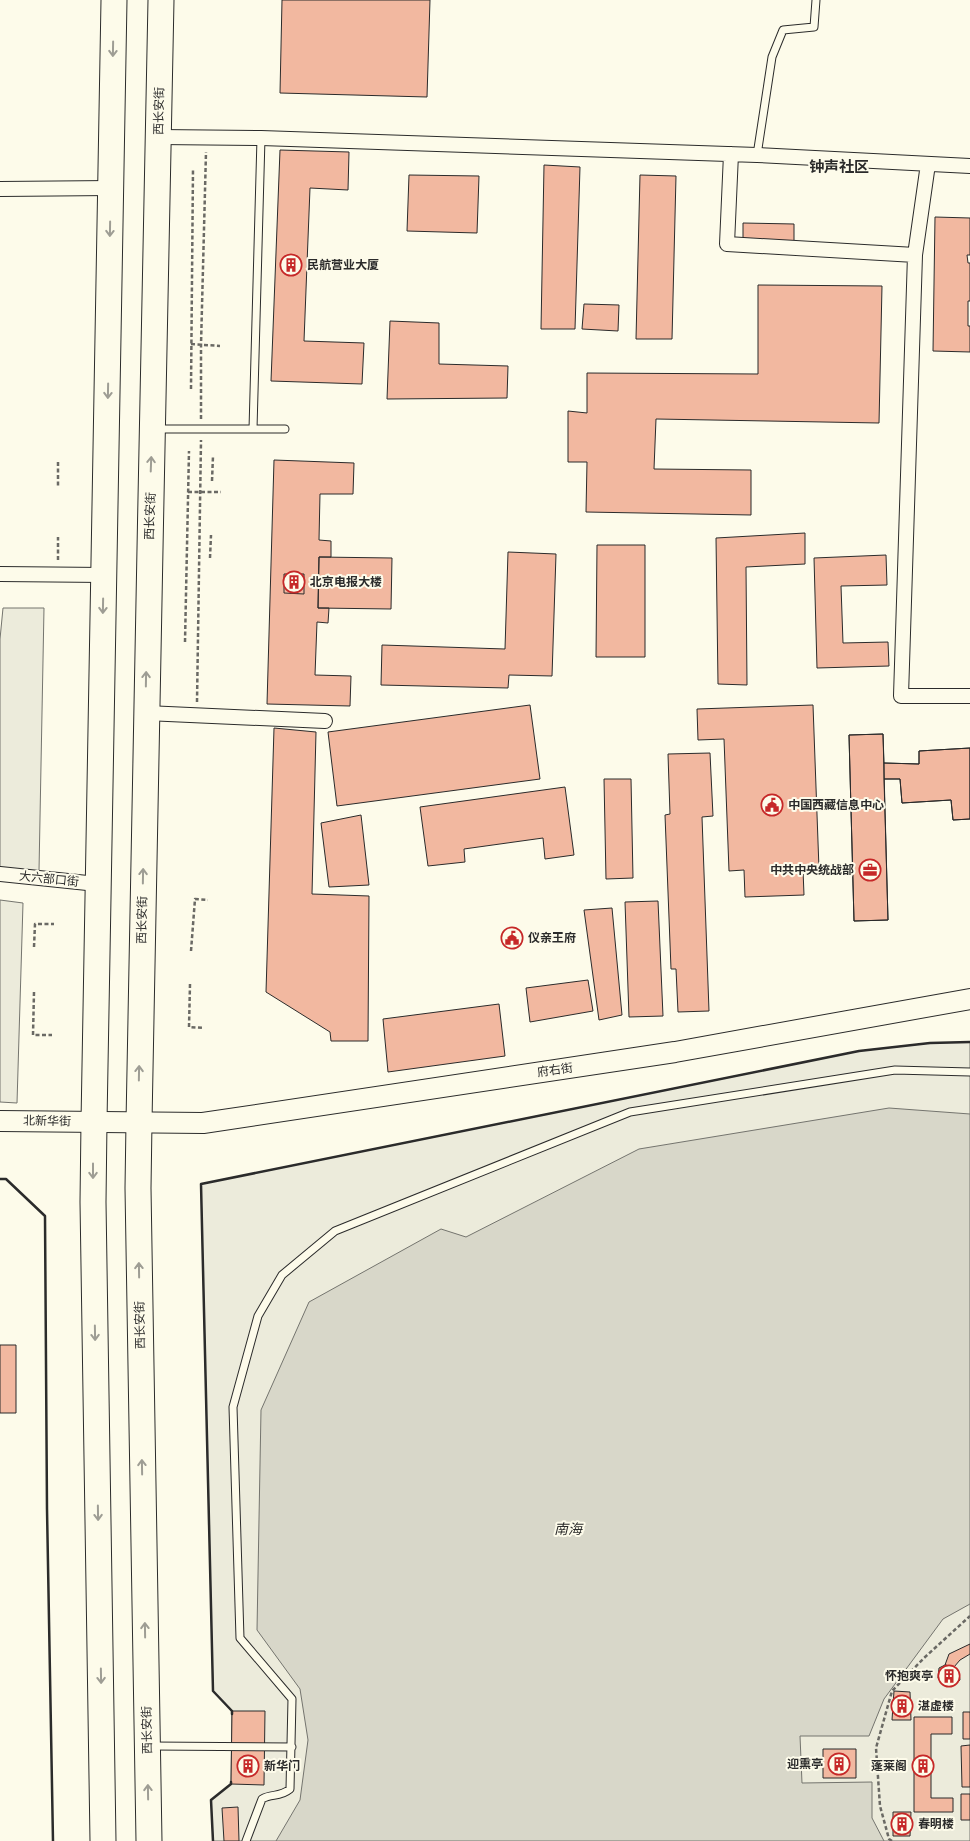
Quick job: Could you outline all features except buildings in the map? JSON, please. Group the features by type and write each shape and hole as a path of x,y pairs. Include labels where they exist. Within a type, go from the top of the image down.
{"highway":[{"path":"103,1841 93,1212 97,884 114,0"},
{"name":"西长安街","path":"149,1841 138,1122 161,0"}],"main road":[{"name":"府右街","path":"94,1122 203,1122 675,1052 970,999"},
{"name":"北新华街","path":"0,1121 94,1122"}],"street":[{"path":"159,137 261,138 731,154 970,166"},
{"path":"731,154 728,244 915,255"},
{"path":"928,164 915,255 901,696 970,696"},
{"path":"0,189 111,188"},
{"path":"0,574 104,575"},
{"path":"146,713 324,721"},
{"name":"大六部口街","path":"0,874 97,884"}],"lane":[{"path":"757,155 772,58 782,30 814,27 816,0"},
{"path":"253,429 261,138"},
{"path":"152,429 285,429"},
{"path":"246,1841 262,1799 266,1796 283,1794 290,1789 292,1699 240,1638 233,1407 258,1316 282,1275 335,1230 630,1112 895,1070 970,1072"},
{"path":"147,1746 292,1747"}],"path":[{"path":"191,389 193,169"},
{"path":"191,344 220,346"},
{"path":"184,642 189,451"},
{"path":"212,481 213,456"},
{"path":"58,462 58,487"},
{"path":"188,492 222,492"},
{"path":"210,558 211,535"},
{"path":"58,537 58,562"},
{"path":"191,951 194,899 208,900"},
{"path":"34,947 35,924 54,924"},
{"path":"190,984 189,1027 204,1028"},
{"path":"34,992 33,1035 52,1035"},
{"path":"892,1841 889,1839 880,1806 876,1748 892,1691 924,1658 970,1616"}],"shaded area":[{"path":"3,608 44,608 39,871 0,868 0,639"},
{"path":"0,900 23,903 17,1103 0,1102"},
{"name":"南海","path":"970,1042 970,1841 213,1841 211,1800 231,1784 232,1711 213,1691 201,1184 859,1051 930,1043"}],"water":[{"name":"南海","path":"889,1108 970,1114 970,1604 943,1619 884,1699 869,1736 800,1736 802,1783 872,1782 872,1818 884,1841 276,1841 300,1800 308,1740 300,1689 257,1630 261,1410 309,1302 441,1229 466,1237 639,1149"}],"wall":[{"path":"232,1714 232,1711 213,1691 201,1184 859,1051 930,1043 970,1042"},
{"path":"0,1179 6,1179 45,1216 47,1509 53,1841"},
{"path":"213,1841 211,1800 231,1782"}],"place":[{"name":"民航营业大厦","path":"291,265"},
{"name":"北京电报大楼","path":"294,582"},
{"name":"中国西藏信息中心","path":"772,805"},
{"name":"中共中央统战部","path":"870,870"},
{"name":"仪亲王府","path":"512,938"},
{"name":"怀抱爽亭","path":"949,1676"},
{"name":"湛虚楼","path":"902,1706"},
{"name":"迎熏亭","path":"839,1764"},
{"name":"新华门","path":"248,1766"},
{"name":"蓬莱阁","path":"923,1766"},
{"name":"春明楼","path":"902,1824"}],"district":[{"name":"钟声社区","path":"839,166"}]}
